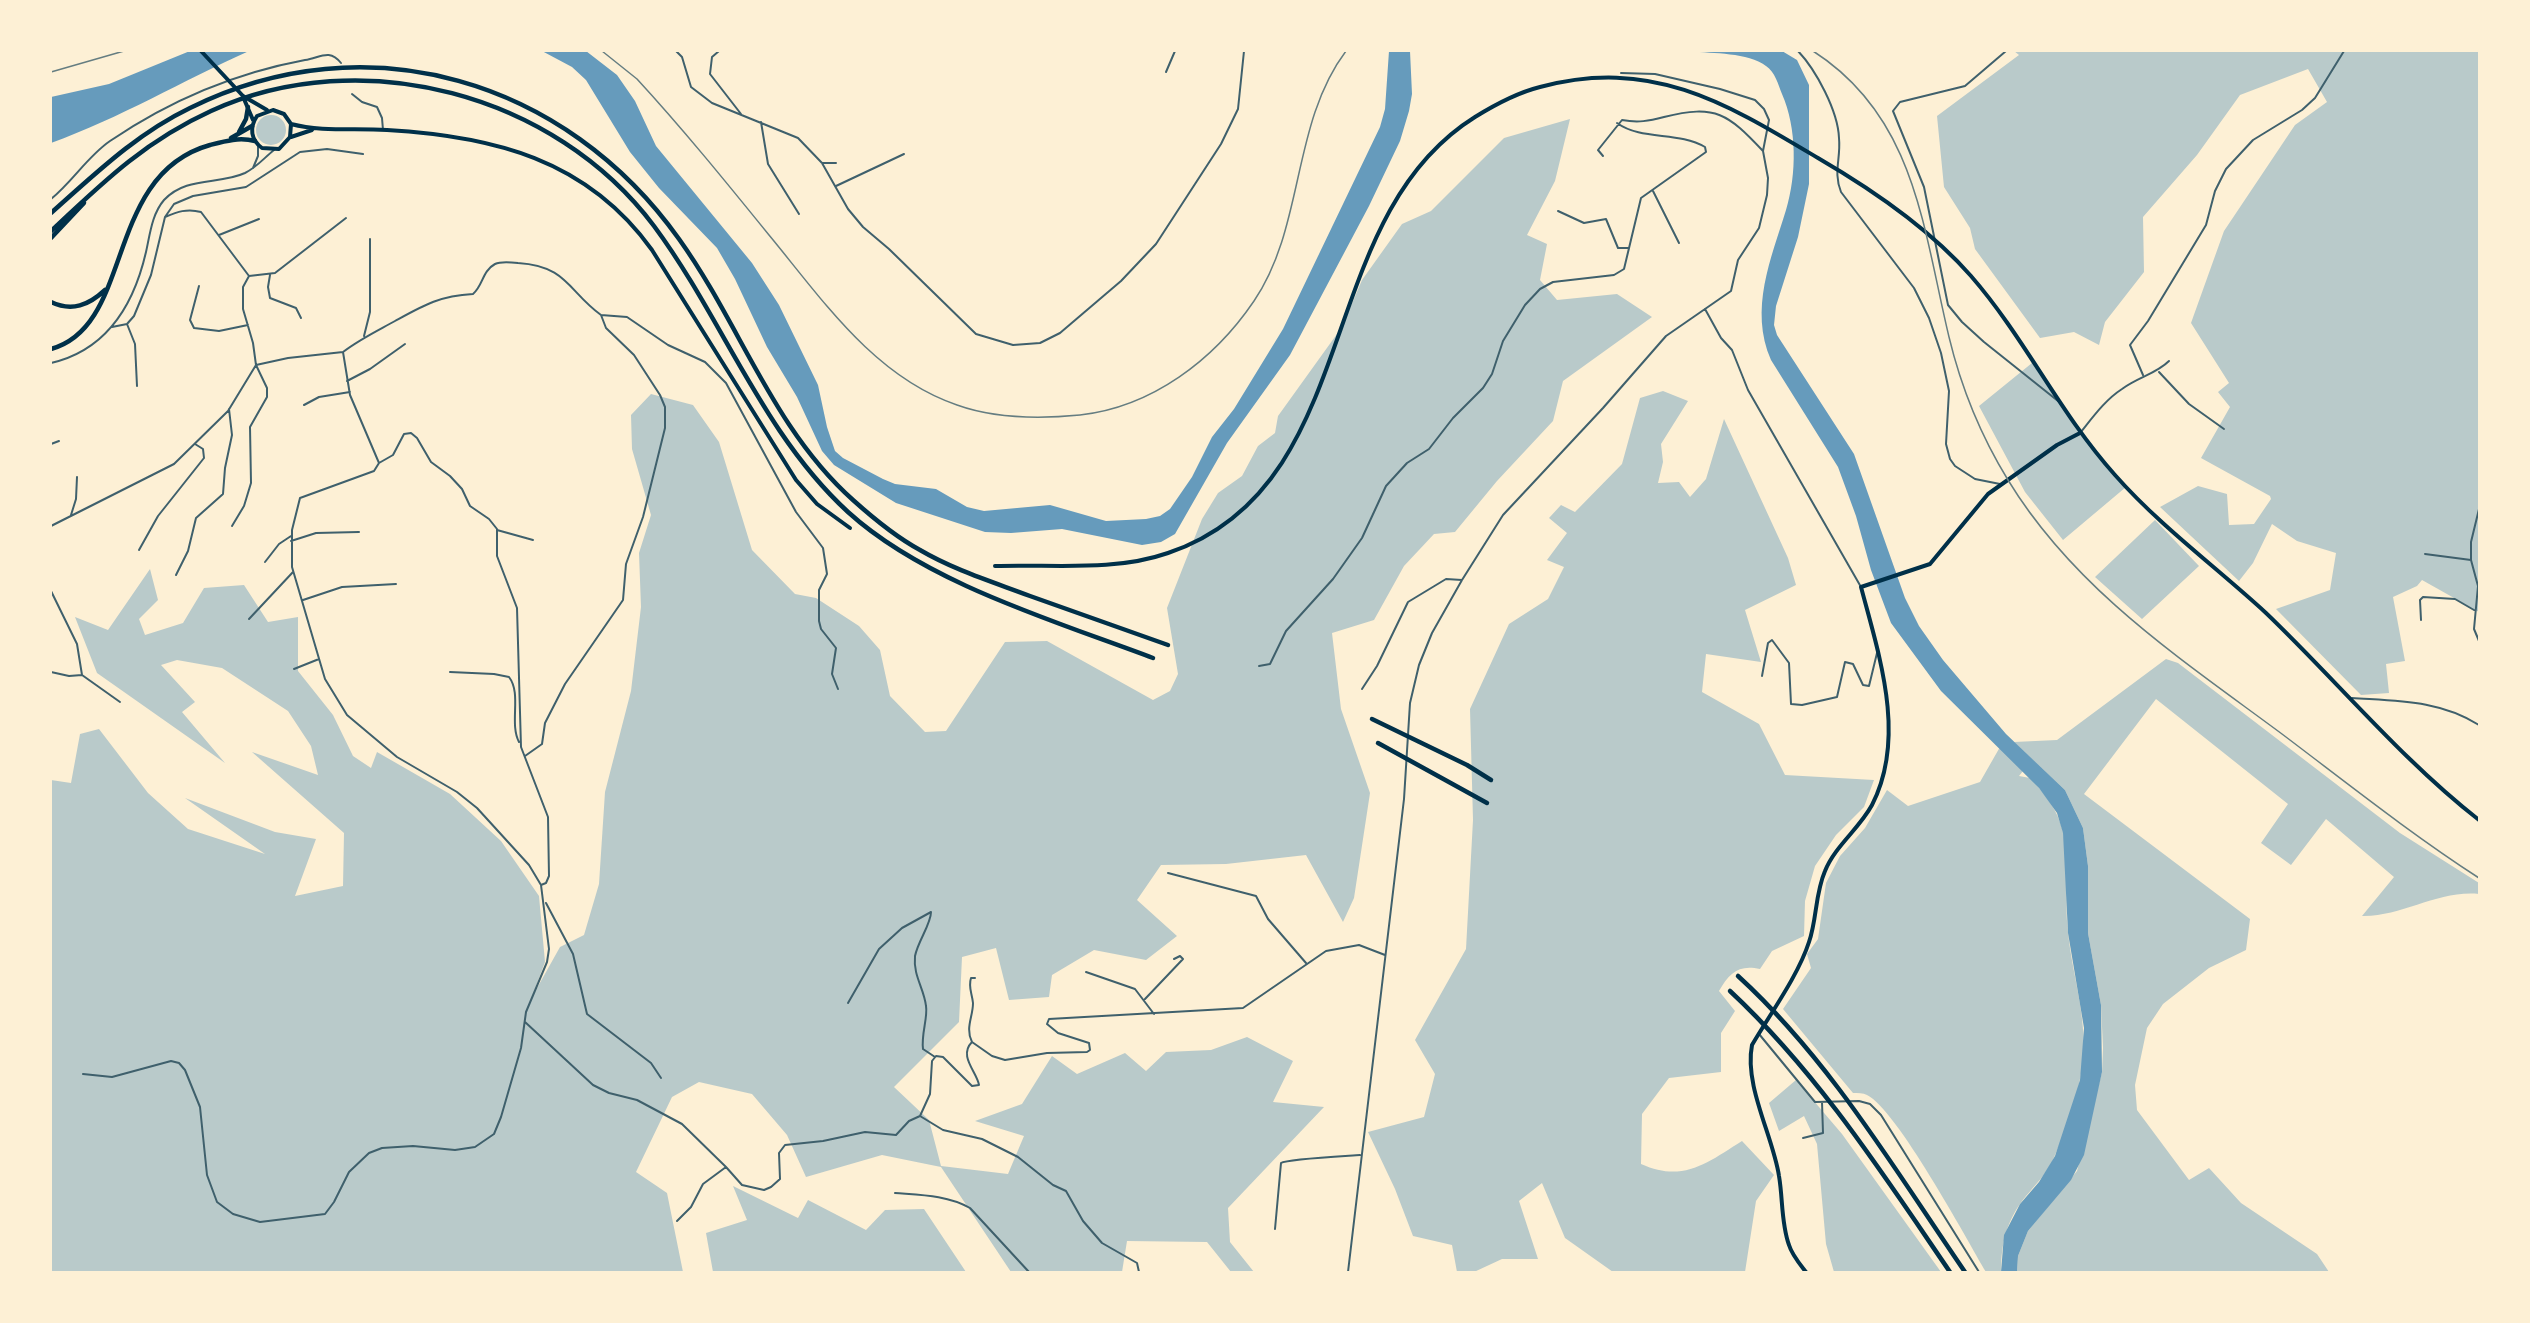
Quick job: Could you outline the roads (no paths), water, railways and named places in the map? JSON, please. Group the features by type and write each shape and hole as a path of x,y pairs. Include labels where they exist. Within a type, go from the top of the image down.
{"highway":[{"path":"51,213 118,154 164,121 192,106 263,80 342,68 391,69 432,74 501,95 575,133 623,172 651,202 706,280 780,411 804,447 851,498 883,525 920,550 973,575 1168,645"},
{"path":"51,231 123,164 163,136 236,101 297,86 359,80 437,88 518,117 556,137 588,158 637,205 674,255 780,433 819,483 867,529 910,557 949,576 1153,658"},
{"path":"236,135 244,125 249,105"},
{"path":"223,142 253,123"},
{"path":"51,349 66,344 93,318 107,288 138,206 158,178 176,161 202,147 240,139 256,143"},
{"path":"51,238 77,214 86,198"},
{"path":"51,302 65,307 80,306 93,301 107,288"},
{"path":"1372,719 1467,765 1491,780"},
{"path":"1378,743 1487,803"},
{"path":"1737,976 1789,1027 1857,1114 1965,1272"},
{"path":"1730,992 1776,1038 1844,1123 1950,1272"}],"main road":[{"path":"201,51 249,105 256,143 273,150 284,146 290,137 291,124"},
{"path":"995,566 1108,564 1164,555 1217,529 1251,502 1277,472 1300,435 1321,386 1370,247 1394,201 1413,173 1438,145 1468,121 1491,107 1509,97 1545,85 1612,78 1655,83 1709,97 1746,115 1847,175 1903,214 1945,249 1971,275 2080,433 2126,487 2262,610 2479,820"},
{"path":"249,105 279,111 291,124 317,129 444,134 492,142 531,156 594,191 640,233 748,406 807,494 850,528"},
{"path":"253,123 267,110"},
{"path":"290,137 317,129"},
{"path":"1806,1272 1794,1258 1788,1244 1779,1175 1753,1074 1751,1053 1808,944 1820,883 1828,864 1870,808 1882,774 1888,728 1888,702 1878,651 1861,587 1930,564 1982,500 2000,484 2080,433"}],"street":[{"path":"676,51 682,57 691,87 712,103 798,138 822,163 863,227 889,249 976,334 1013,345 1040,343 1060,333 1121,281 1172,222 1200,174 1221,144 1238,110 1243,51"},
{"path":"719,51 712,57 711,74 741,114"},
{"path":"1166,72 1175,51"},
{"path":"1797,51 1834,107 1839,135 1835,178 1841,192 1914,288 1929,318 1941,353 1949,391 1946,444 1950,459 1954,466 1975,479 2000,484"},
{"path":"2006,51 1965,86 1900,102 1893,111 1924,188 1948,305 1962,322 1984,342 2058,401"},
{"path":"2143,375 2130,345 2148,321 2206,225 2215,191 2226,169 2253,140 2302,110 2315,98 2344,51"},
{"path":"51,199 110,141 210,86 253,72 312,59 325,53 337,56 342,63"},
{"path":"1348,1272 1360,1155 1404,799 1410,703 1423,654 1462,580 1503,515 1603,408 1666,336 1731,291 1738,260 1759,228 1768,187 1762,151 1769,120 1764,109 1755,100 1720,89 1655,74 1621,73"},
{"path":"352,94 362,102 377,107 382,118 383,130"},
{"path":"1603,156 1598,150 1617,123 1622,120 1642,122 1691,111 1712,111 1737,124 1762,151"},
{"path":"760,122 768,164 800,214"},
{"path":"1259,666 1270,664 1286,631 1333,579 1362,538 1386,486 1407,463 1429,449 1453,418 1483,388 1492,374 1503,341 1525,305 1540,289 1553,282 1614,275 1624,268 1641,198 1704,155 1705,147 1692,140 1634,131 1617,123"},
{"path":"252,168 258,156 256,143"},
{"path":"112,327 127,324 134,316 151,275 165,218 174,204 183,199 246,187 300,152 327,149 363,154"},
{"path":"51,363 85,348 112,327 133,295 141,274 154,216 164,201 188,185 238,175 252,168 273,150"},
{"path":"836,186 904,154"},
{"path":"822,163 836,163"},
{"path":"1653,191 1679,243"},
{"path":"165,218 180,212 192,210 201,212 249,276"},
{"path":"1558,211 1584,223 1606,219 1618,248 1629,248"},
{"path":"249,276 270,275 346,218"},
{"path":"219,235 259,219"},
{"path":"364,336 370,312 370,239"},
{"path":"51,526 174,464 230,409 256,365 288,358 343,352 364,336 432,300 473,294 488,270 495,264 506,262 535,265 556,273 569,282 589,306 601,315 606,328 634,355 657,389 665,407 665,428 643,518 626,564 623,600 565,684 545,723 542,744 525,756"},
{"path":"270,275 268,287 270,298 296,308 301,318"},
{"path":"232,526 251,483 250,427 267,397 263,374 256,365 242,295 249,276"},
{"path":"199,286 190,320 194,328 219,331 248,325"},
{"path":"1705,309 1721,338 1732,350 1748,390 1861,587"},
{"path":"601,315 627,317 668,345 705,362 726,383 796,512 823,548 827,574 819,590 819,621 821,629 836,648 832,674 838,688"},
{"path":"127,324 135,344 137,386"},
{"path":"347,381 370,369 405,344"},
{"path":"343,352 350,392 379,463"},
{"path":"2080,433 2111,397 2143,375 2158,371 2169,361"},
{"path":"2158,371 2189,404 2224,429"},
{"path":"304,405 319,398 350,392"},
{"path":"741,411 748,406"},
{"path":"176,575 188,551 196,518 223,494 225,468 232,435 230,409"},
{"path":"83,1074 112,1077 171,1061 179,1063 185,1070 200,1107 207,1175 217,1202 233,1214 260,1222 319,1217 330,1209 349,1172 369,1153 382,1148 412,1146 466,1150 476,1148 494,1134 516,1065 524,1021 547,963 549,949 541,885 529,865 477,808 456,792 397,758 347,715 330,691 293,572 291,536 293,517 300,498 374,471 379,463 393,455 404,434 411,433 417,438 431,462 450,476 462,489 470,506 489,519 497,530 496,556 517,608 520,744"},
{"path":"51,444 60,441"},
{"path":"139,550 158,516 204,458 203,449 195,444"},
{"path":"69,517 74,508 77,477"},
{"path":"2479,509 2471,542 2471,560 2478,586 2474,629 2479,641"},
{"path":"497,530 533,540"},
{"path":"291,541 316,533 359,532"},
{"path":"265,562 279,544 291,536"},
{"path":"2426,554 2471,560"},
{"path":"249,619 293,572"},
{"path":"1362,689 1377,666 1408,602 1446,579 1462,580"},
{"path":"303,600 342,587 396,584"},
{"path":"51,591 77,644 82,675"},
{"path":"2421,620 2420,600 2423,597 2455,599 2474,610"},
{"path":"1762,676 1768,643 1772,640 1785,654 1789,663 1791,704 1792,706 1802,705 1837,697 1845,662 1853,664 1863,685 1869,686 1873,661 1878,651"},
{"path":"294,669 319,659"},
{"path":"51,672 69,676 82,675 120,702"},
{"path":"450,672 509,677 513,687 516,737 548,818 549,876 546,883 541,885"},
{"path":"2351,698 2434,705 2456,712 2479,725"},
{"path":"1168,873 1256,896 1268,919 1306,963"},
{"path":"544,898 573,954 586,1014 651,1063 660,1078"},
{"path":"848,1003 879,949 902,928 930,912 930,919 920,938 914,966 917,983 926,1005 923,1049 935,1057 943,1057 962,1077 976,1087 979,1082 969,1067 967,1055 969,1044 972,1042"},
{"path":"975,978 971,978 969,982 973,1008 968,1030 972,1042 992,1056 1005,1060 1024,1059 1047,1053 1087,1052 1091,1047 1089,1043 1052,1030 1047,1024 1049,1019 1243,1008 1326,951 1351,945 1386,955"},
{"path":"1144,999 1183,958 1180,956 1174,959"},
{"path":"1086,972 1135,989 1154,1014"},
{"path":"524,1021 586,1081 609,1093 637,1100 674,1119 694,1134 741,1185 764,1190 780,1179 779,1153 785,1145 816,1143 866,1132 896,1135 909,1121 921,1116 930,1094 932,1061 935,1057"},
{"path":"1759,1034 1811,1099 1822,1102 1858,1101 1870,1104 1881,1115 1979,1272"},
{"path":"1803,1138 1823,1133 1822,1102"},
{"path":"921,1116 942,1130 982,1139 1018,1156 1053,1185 1065,1191 1083,1221 1102,1243 1137,1263 1139,1272"},
{"path":"1275,1229 1281,1162 1287,1159 1319,1160 1360,1155"},
{"path":"677,1221 691,1207 703,1184 726,1167"},
{"path":"895,1193 918,1193 958,1202 970,1208 987,1223 1029,1272"}],"water":[{"path":"190,51 249,51 126,111 51,143 51,97 109,84"},
{"path":"542,51 586,51 617,75 635,101 656,146 752,263 779,305 818,385 835,451 843,458 895,484 936,489 967,507 984,511 1050,505 1106,521 1146,519 1160,516 1170,509 1192,477 1212,437 1234,409 1283,329 1380,127 1385,109 1389,51 1410,51 1412,94 1400,141 1369,206 1290,355 1227,443 1175,534 1161,542 1142,545 1062,529 1011,533 985,532 896,503 834,465 822,451 797,397 767,347 735,279 717,248 659,188 630,152 586,80 572,67"},
{"path":"1691,51 1782,51 1797,60 1809,85 1809,184 1798,237 1776,306 1774,325 1777,335 1854,454 1905,598 1919,626 1943,660 2006,734 2065,790 2083,828 2088,866 2088,933 2101,1005 2102,1072 2084,1155 2071,1180 2028,1231 2018,1256 2017,1272 2001,1272 2004,1235 2020,1204 2039,1182 2055,1156 2080,1080 2084,1028 2068,933 2063,833 2057,813 2039,788 1941,691 1891,623 1871,570 1856,516 1838,467 1771,360 1762,322 1762,303 1769,266 1790,196 1794,166 1793,136 1787,107 1778,82 1769,69 1759,61 1730,54"}],"railway":[{"path":"51,72 124,51"},
{"path":"602,51 637,79 688,136 830,310 875,356 900,376 927,392 957,405 987,413 1033,417 1080,415 1107,410 1156,391 1200,361 1238,323 1254,301 1270,272 1282,241 1316,110 1328,80 1346,51"},
{"path":"1813,51 1847,78 1874,108 1894,142 1910,178 1922,216 1949,337 1966,393 1998,463 2035,519 2065,556 2098,589 2169,650 2404,826 2479,878"}]}
